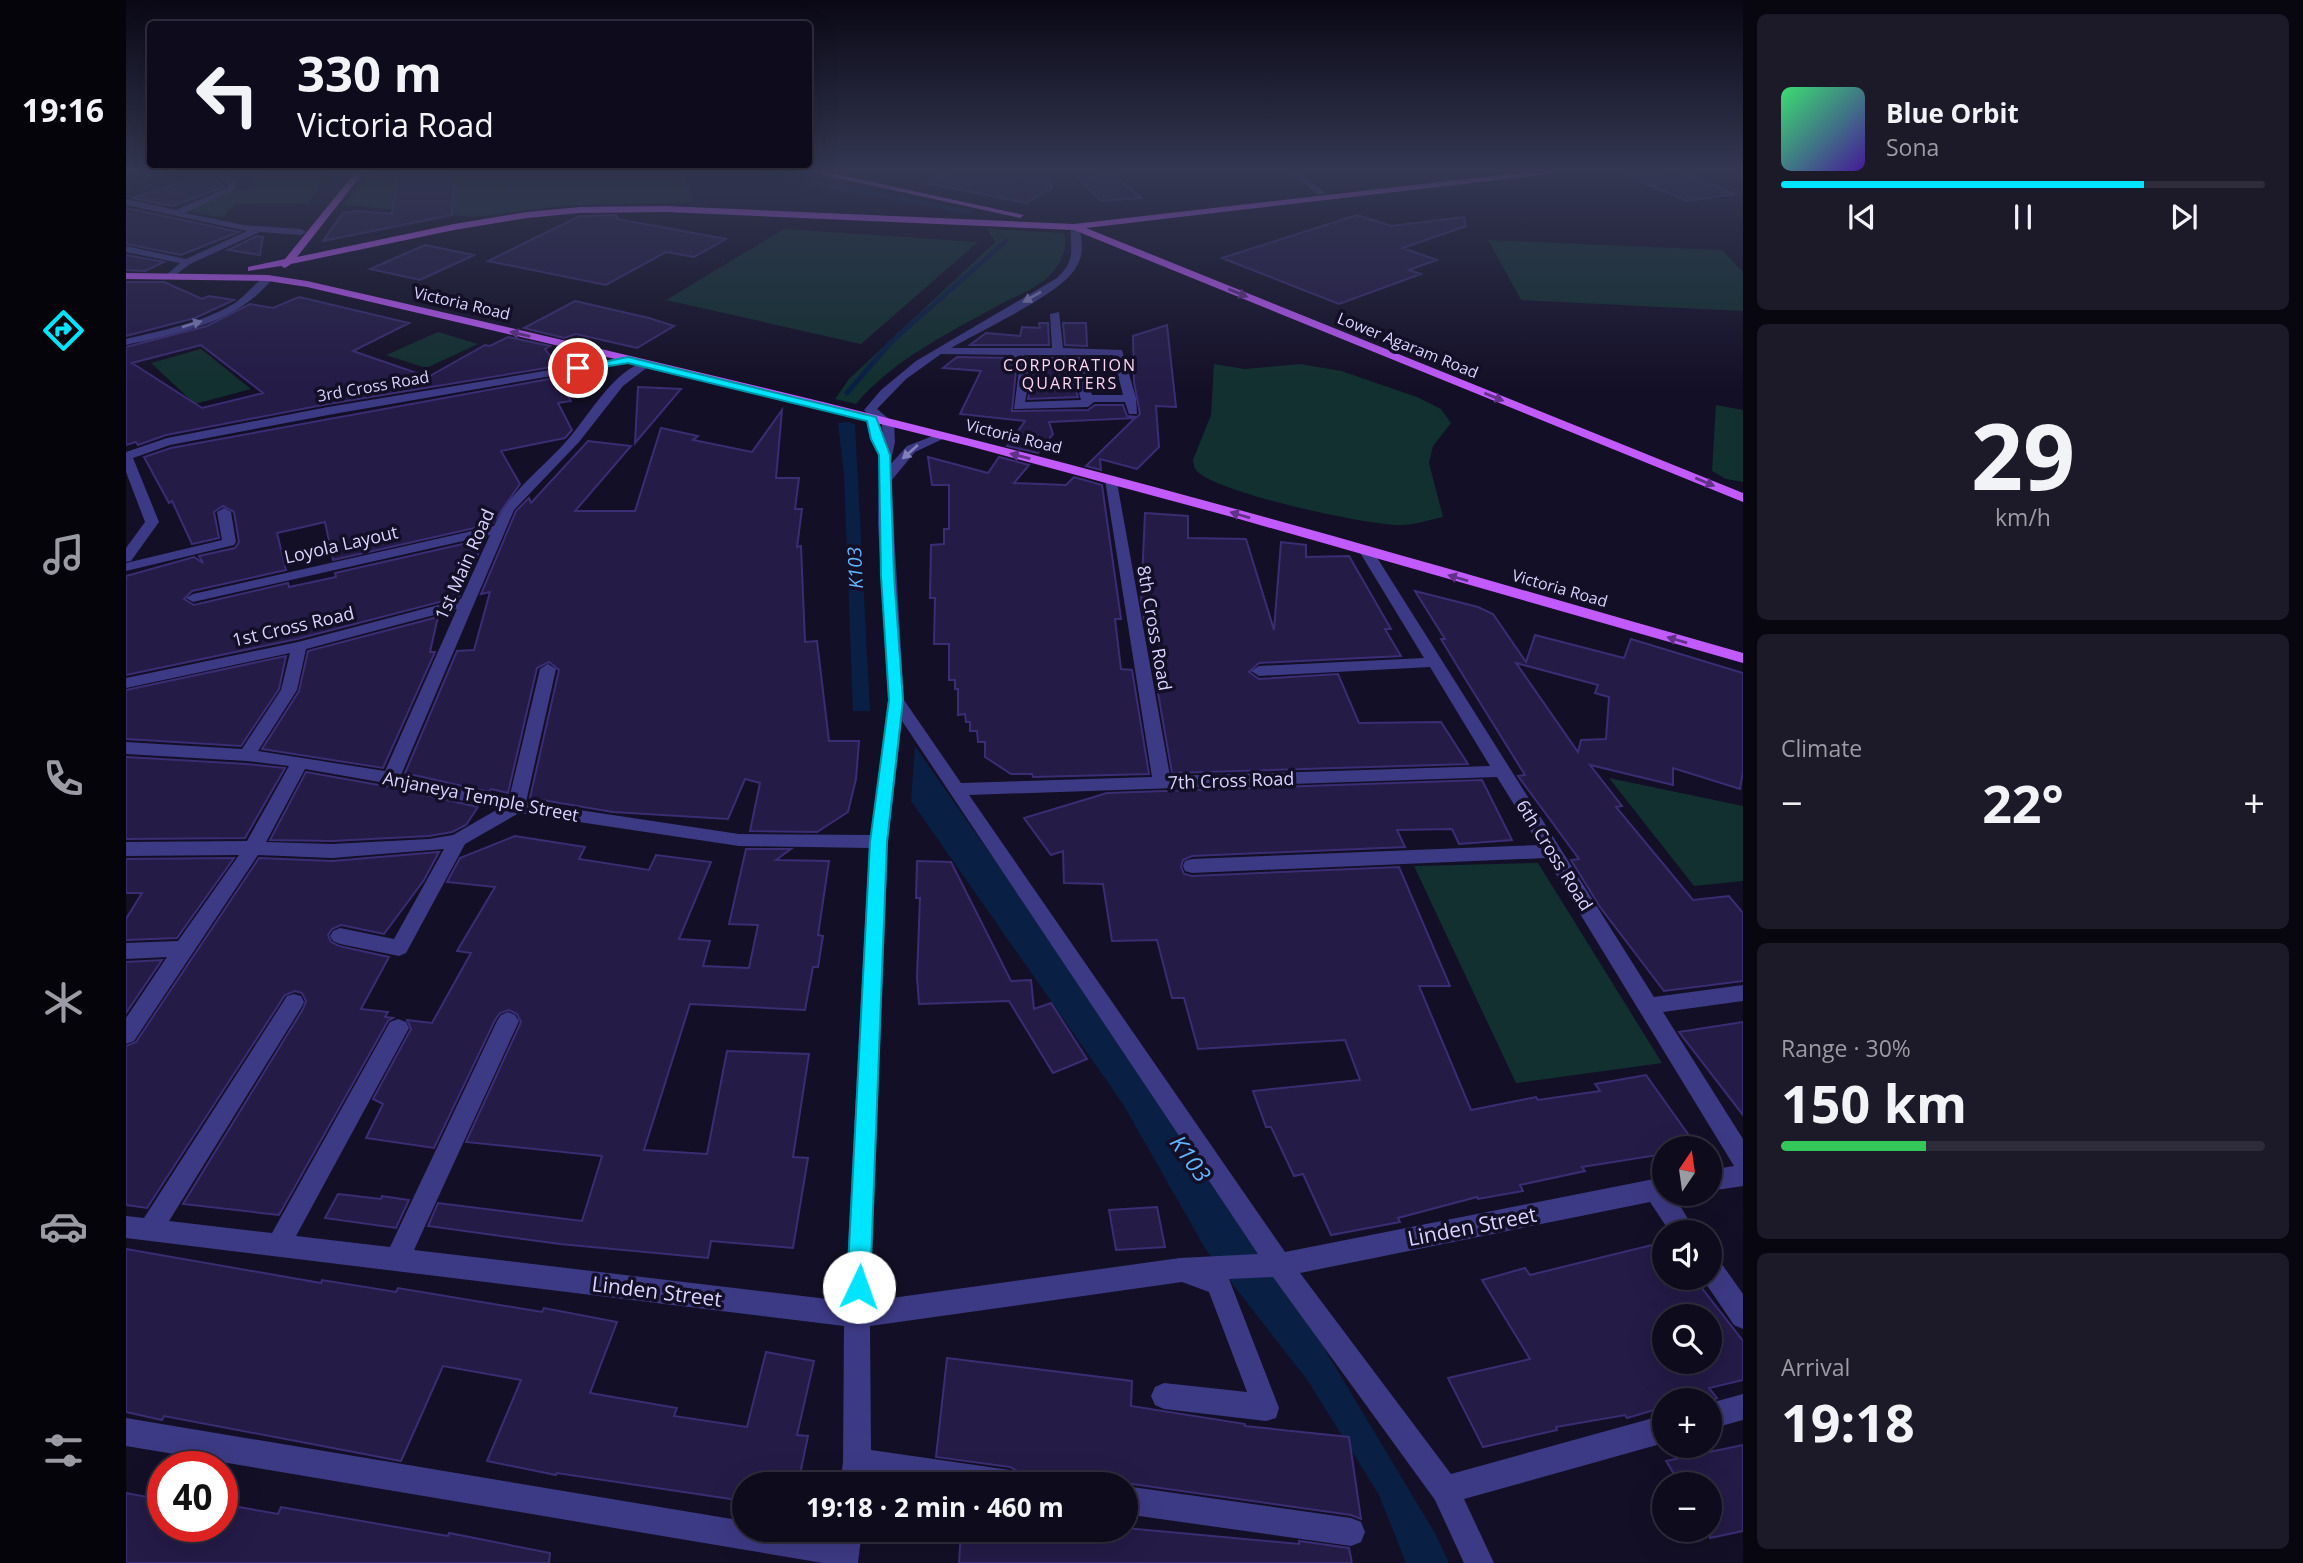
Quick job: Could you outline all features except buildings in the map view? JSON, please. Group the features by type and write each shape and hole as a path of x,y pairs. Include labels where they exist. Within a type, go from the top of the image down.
{"main road":[{"path":"269,272 293,242"},
{"path":"287,264 304,242"},
{"path":"126,276 203,277 269,272 287,264 387,242"},
{"name":"Lower Agaram Road","path":"1111,242 1743,498"},
{"name":"Victoria Road","path":"269,272 331,290 868,415 888,423 1111,480 1743,658"}],"street":[{"path":"170,276 183,269 187,262 231,242"},
{"path":"885,455 868,415 890,386 936,351 1061,280 1077,257 1079,242"},
{"path":"126,249 187,262"},
{"path":"126,342 222,314 251,299 269,272"},
{"path":"1055,314 1058,352"},
{"path":"936,351 1118,352 1133,411"},
{"path":"1017,352 1025,370 1018,406 1088,403 1079,370"},
{"name":"3rd Cross Road","path":"126,558 152,522 126,456 167,442 301,416 628,360"},
{"name":"1st Main Road","path":"391,778 508,509 575,439 619,384 645,364"},
{"path":"1087,399 1130,398"},
{"path":"856,1472 857,1315 879,842 896,700 887,576 885,455 889,442 888,423"},
{"path":"885,480 911,449 943,436"},
{"name":"8th Cross Road","path":"1111,480 1162,783"},
{"path":"126,567 229,542 224,512"},
{"name":"Loyola Layout","path":"193,598 498,529"},
{"name":"6th Cross Road","path":"1366,551 1743,1158"},
{"name":"1st Cross Road","path":"126,683 299,646 468,602"},
{"path":"247,754 289,690 299,646"},
{"path":"1259,671 1435,662"},
{"path":"126,849 253,848 332,851 429,846 458,840 516,807 548,668"},
{"path":"896,700 1279,1265 1445,1489 1479,1563"},
{"name":"Anjaneya Temple Street","path":"126,748 247,754 391,778 516,807 739,840 879,842"},
{"path":"126,1035 253,848 300,762"},
{"name":"7th Cross Road","path":"958,789 1503,771"},
{"path":"340,936 398,948 458,840"},
{"path":"1192,866 1553,851"},
{"path":"126,951 184,948"},
{"path":"1648,1006 1743,993"},
{"path":"138,1229 294,1002"},
{"path":"397,1260 508,1021"},
{"path":"278,1246 398,1028"},
{"path":"1722,1178 1743,1175"},
{"name":"Linden Street","path":"138,1229 857,1315 1184,1270 1279,1265 1652,1190"},
{"path":"1164,1396 1266,1408 1218,1283 1184,1270"},
{"path":"1722,1285 1743,1316"},
{"path":"1722,1413 1743,1407"},
{"path":"126,1432 845,1548"},
{"path":"1445,1489 1652,1432"},
{"path":"1138,1502 1351,1532"}],"green space":[{"path":"762,242 978,242 861,344 666,300"},
{"path":"995,242 1065,242 1057,267 1044,281 940,337 887,374 856,404 835,399 849,379"},
{"path":"1489,242 1722,250 1743,272 1743,311 1521,300"},
{"path":"438,332 478,344 426,368 386,355"},
{"path":"201,349 251,389 195,404 151,363"},
{"path":"1214,364 1245,369 1300,364 1341,371 1417,397 1441,409 1451,423 1433,446 1429,463 1443,517 1400,525 1358,520 1260,497 1208,479 1196,470 1193,460 1211,415"},
{"path":"1716,405 1743,410 1743,482 1726,479 1712,471"},
{"path":"1609,778 1743,806 1743,881 1694,886"},
{"path":"1538,863 1662,1063 1516,1083 1414,866"}],"water":[{"path":"838,423 855,424 870,711 853,711 844,475"},
{"path":"915,746 1260,1241 1436,1535 1449,1563 1406,1563 1379,1495 1308,1381 1206,1250 1123,1104 911,801"}],"waterway":[{"name":"K103","path":"908,327 1005,242"},
{"name":"K103","path":"847,393 890,343 910,325"}],"district":[{"name":"CORPORATION QUARTERS","path":"1070,374"}],"route":[{"path":"578,368 628,360 872,419 876,439 885,455 887,576 896,700 879,842 859,1287"}]}
